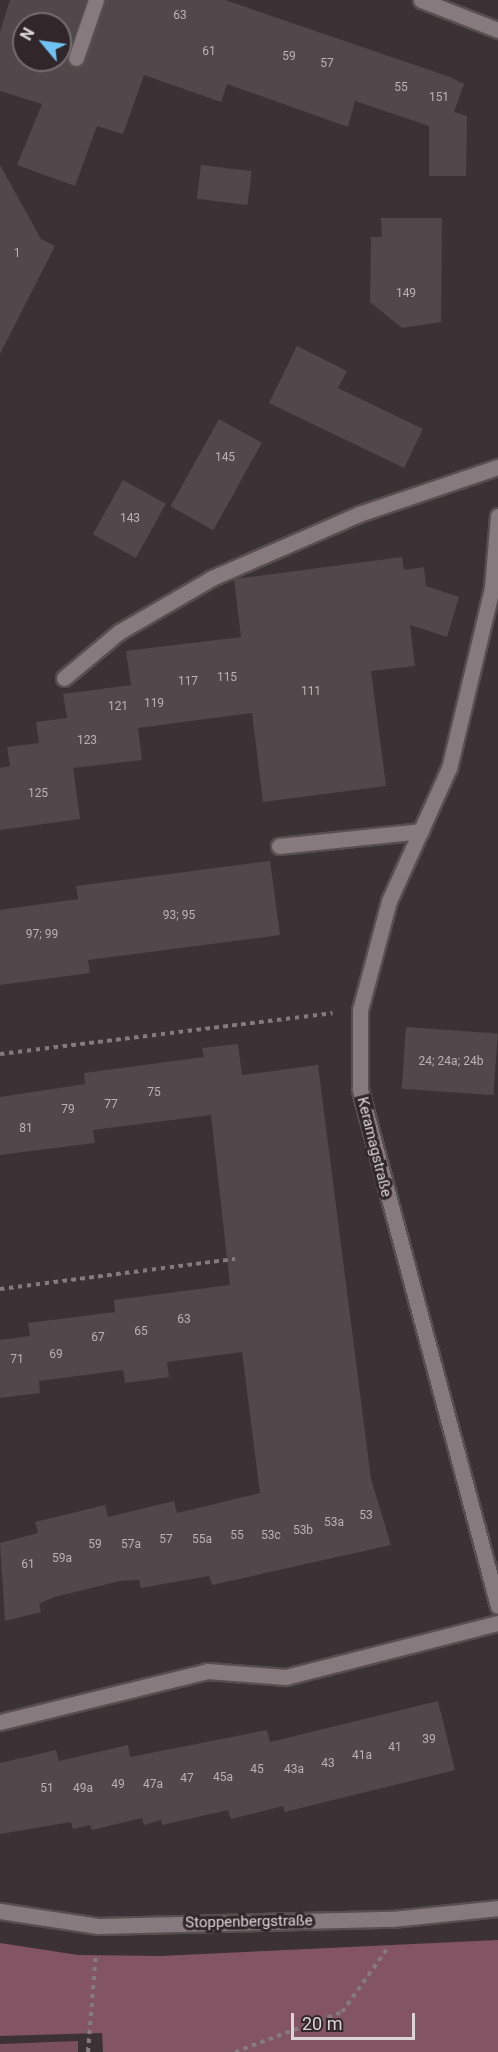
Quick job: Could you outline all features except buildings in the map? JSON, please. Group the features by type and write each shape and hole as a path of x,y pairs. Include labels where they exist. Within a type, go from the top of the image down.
{"street":[{"path":"76,58 96,0"},
{"path":"421,0 498,30"},
{"path":"64,678 119,632 213,578 359,514 498,466"},
{"name":"Keramagstraße","path":"498,516 492,588 449,768 389,901 360,1010 362,1101 498,1606"},
{"path":"279,846 421,831"},
{"path":"0,1722 207,1671 286,1677 498,1623"},
{"name":"Stoppenbergstraße","path":"0,1911 98,1926 392,1919 498,1908"}],"path":[{"path":"0,1054 360,1010"},
{"path":"0,1289 235,1259"},
{"path":"235,2052 342,2012 389,1945 392,1919"},
{"path":"88,2052 98,1926"}],"shaded area":[{"path":"498,1940 498,2052 103,2052 102,2033 0,2036 0,1943 78,1955 160,1956"},
{"path":"78,2041 78,2052 0,2052 0,2044"}]}
